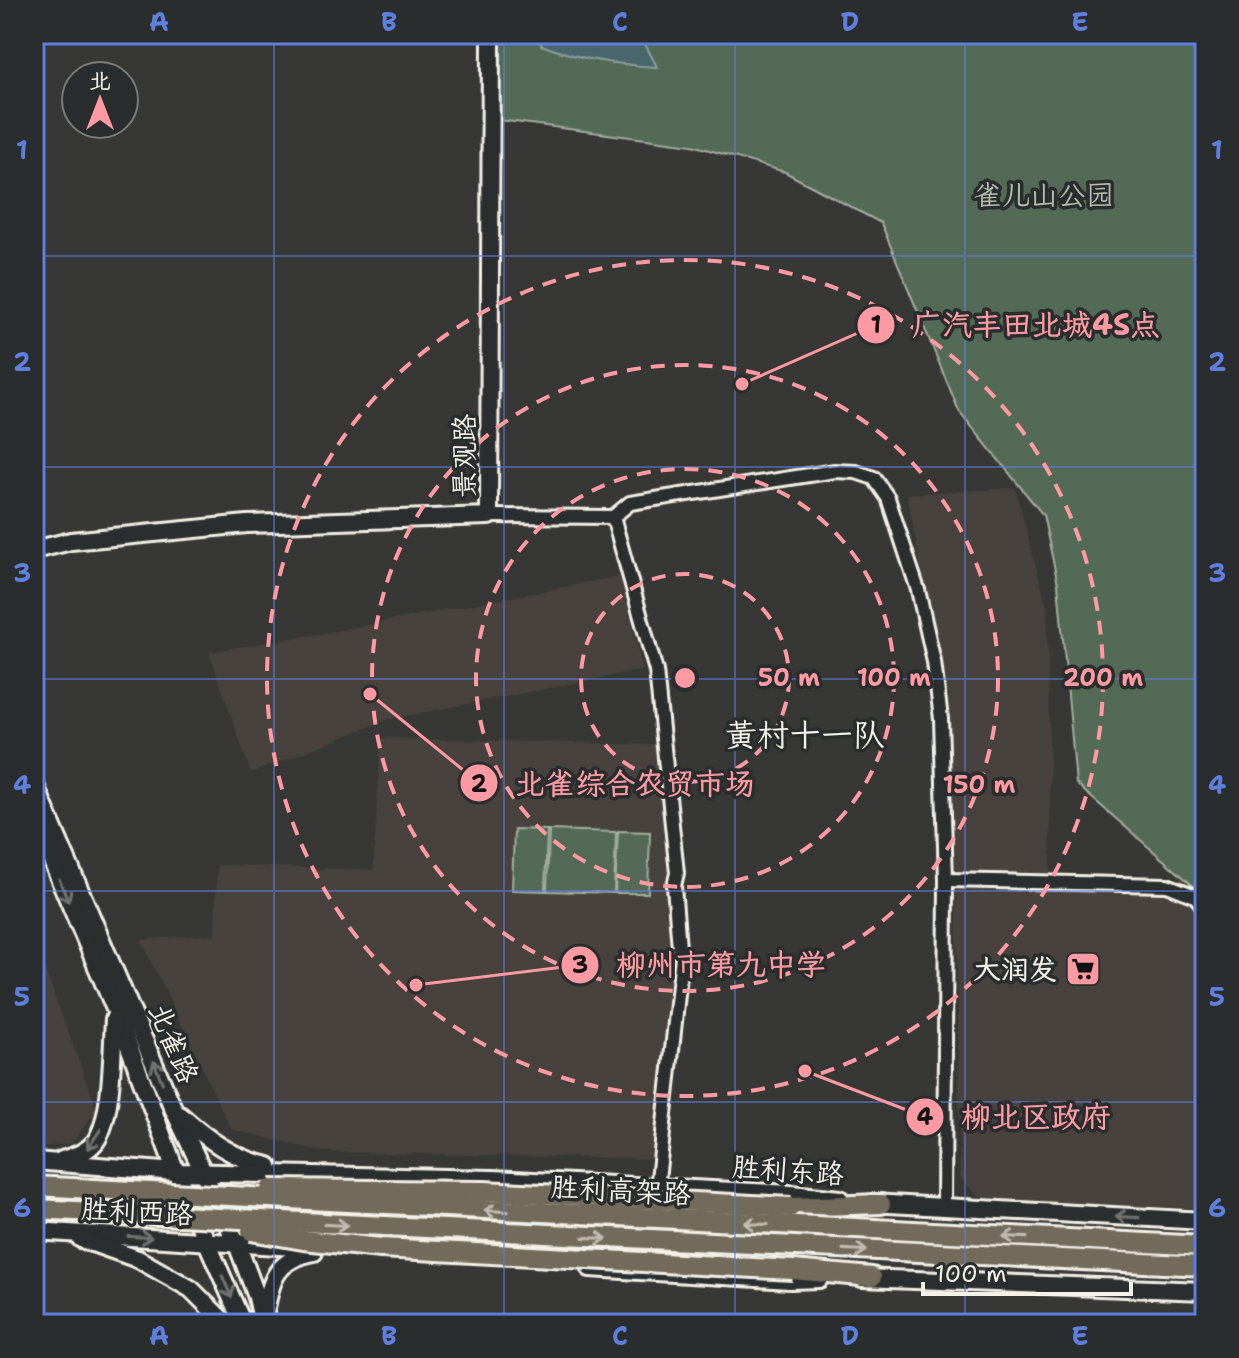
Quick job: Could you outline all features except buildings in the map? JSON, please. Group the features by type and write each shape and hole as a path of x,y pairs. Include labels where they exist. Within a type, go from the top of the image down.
{"main road":[{"name":"景观路","path":"34,550 71,541 247,524 489,516 491,34"},
{"name":"北雀路","path":"34,783 173,1108 237,1244 257,1297 263,1324"},
{"name":"北雀路","path":"34,819 115,1009 176,1172 243,1324"},
{"path":"57,1162 85,1152 97,1140 105,1118 110,1083 115,1009"},
{"path":"173,1108 219,1148 255,1164 306,1174"},
{"name":"胜利西路","path":"34,1161 176,1172"},
{"name":"胜利东路","path":"176,1172 492,1179 791,1194 881,1204 1205,1221"},
{"name":"胜利高架路","path":"34,1186 1205,1246"},
{"path":"165,1194 354,1188 484,1191 791,1207 881,1204"},
{"name":"胜利高架路","path":"34,1209 1205,1266"},
{"path":"165,1216 303,1240 381,1248 872,1277 1205,1291"},
{"name":"胜利西路","path":"34,1231 237,1244"},
{"path":"64,1233 138,1259 191,1289 226,1324"},
{"path":"237,1244 790,1280 872,1277"},
{"path":"263,1324 271,1282 277,1270 299,1255 329,1249"}],"street":[{"path":"489,516 613,517 630,503 835,471 856,472 874,478 888,498 918,590 934,662 941,719 946,880 944,1207"},
{"path":"613,517 656,671 677,873 674,886 682,957 657,1189"},
{"path":"946,880 1167,885 1195,896 1205,908"}],"shaded area":[{"path":"1015,488 1047,607 1051,875 1186,879 1205,896 1205,1208 985,1201 960,1179 956,873 943,685 907,494"},
{"path":"620,576 643,670 389,719 251,773 209,652 325,633"},
{"path":"381,738 663,745 672,1030 655,1159 324,1152 231,1129 141,940 215,934 217,865 373,870"},
{"path":"34,940 97,1110 72,1143 34,1148"}],"green space":[{"name":"雀儿山公园","path":"491,34 1205,34 1205,896 1076,784 1058,584 1043,515 959,411 881,223 785,172 692,145 492,119"},
{"path":"514,829 547,830 545,891 512,890"},
{"path":"549,830 616,832 614,893 547,891"},
{"path":"618,831 650,832 648,893 615,893"}],"water":[{"path":"539,34 640,34 657,67 584,58 541,45"}],"place":[{"name":"广汽丰田北城4S点","path":"742,384"},
{"name":"北雀综合农贸市场","path":"370,694"},
{"name":"大润发","path":"1083,969"},
{"name":"柳州市第九中学","path":"416,985"},
{"name":"柳北区政府","path":"805,1071"}],"district":[{"name":"黄村十一队","path":"805,735"}]}
